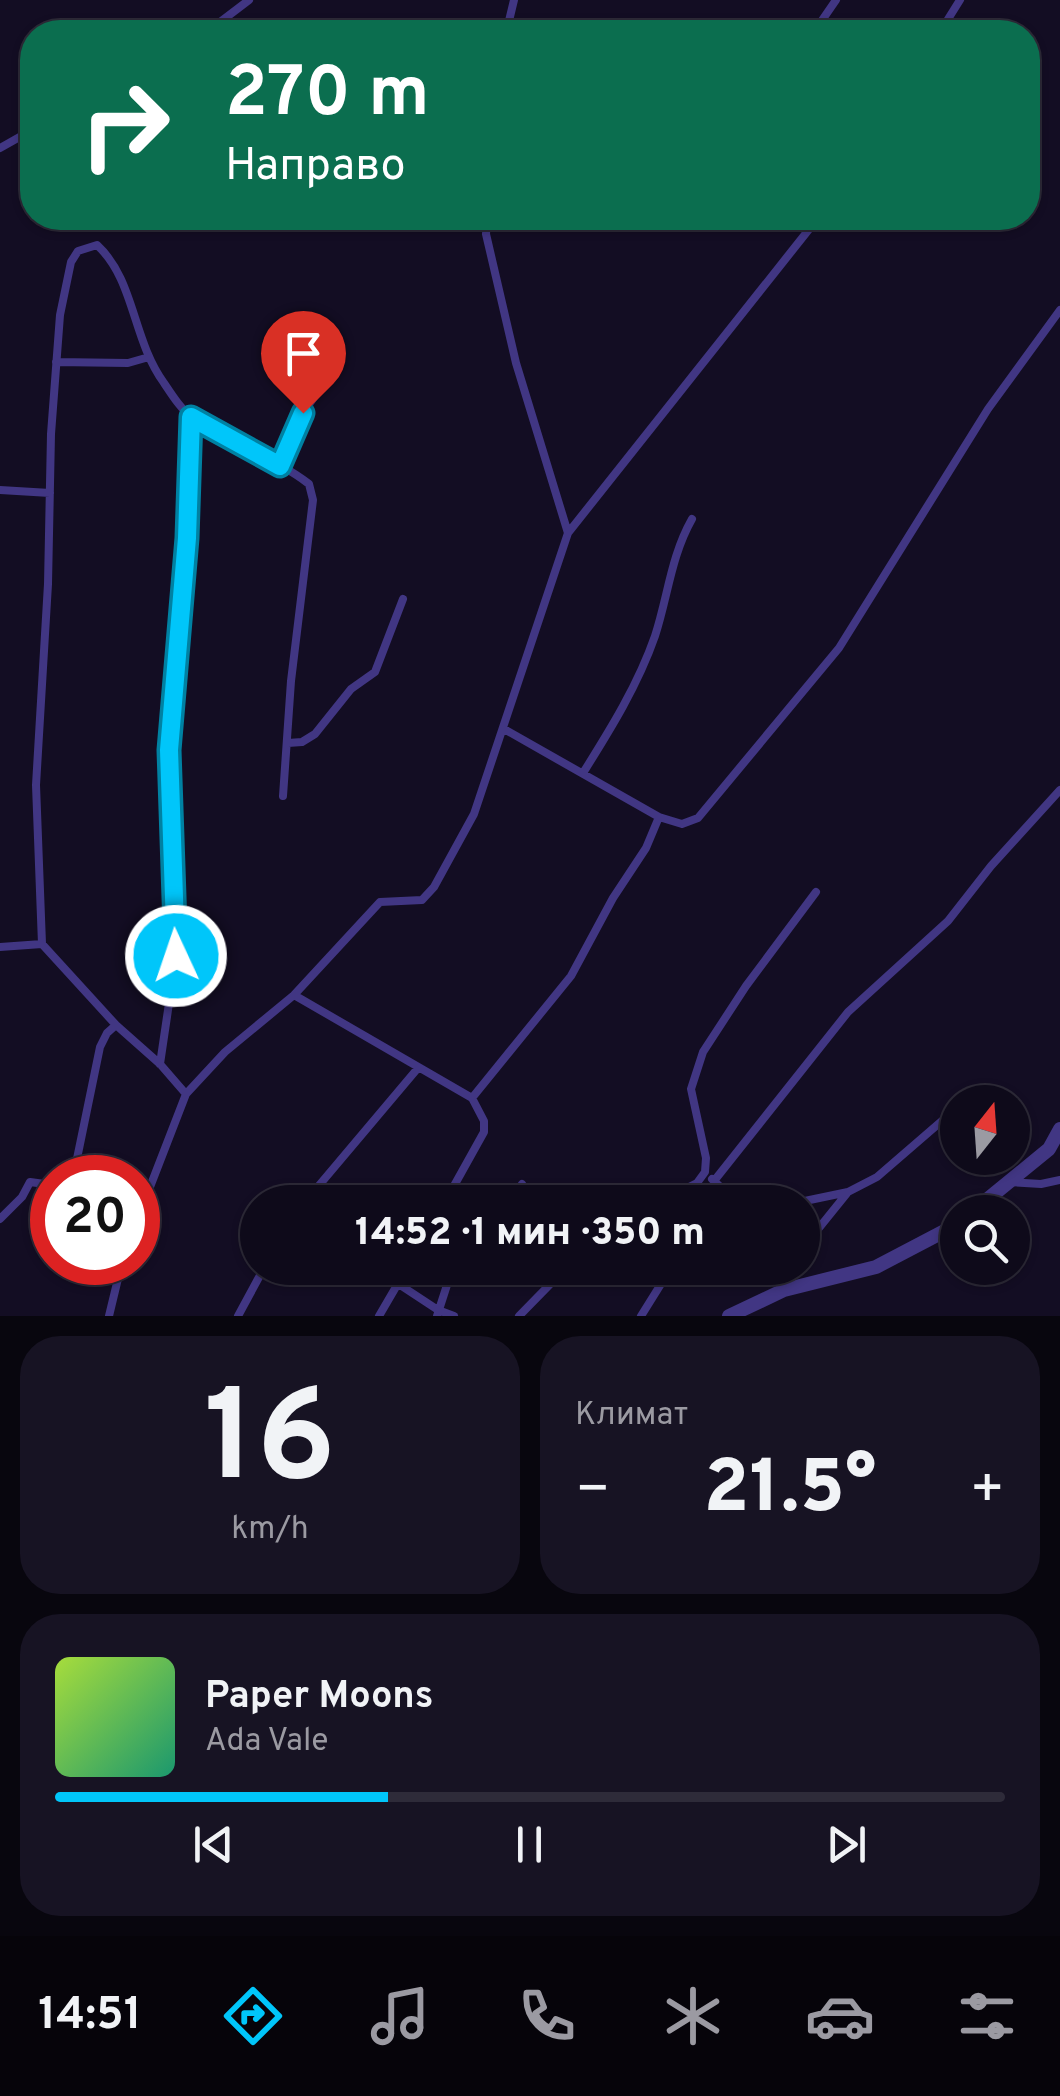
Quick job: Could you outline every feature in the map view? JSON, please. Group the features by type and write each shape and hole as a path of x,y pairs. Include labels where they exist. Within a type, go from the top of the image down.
{"street":[{"path":"994,1195 1049,1149 1060,1129"},
{"path":"729,1316 784,1290 876,1266 940,1233"}],"lane":[{"path":"223,20 249,0"},
{"path":"486,230 511,345 568,532"},
{"path":"160,1161 186,1094 225,1052 294,994 380,902 416,902 434,886 474,814 568,532 808,230"},
{"path":"186,1094 42,944 36,785 56,362 63,287 71,262 78,251 88,246 97,246 112,259 137,332 161,379 191,417 308,484 313,500 283,796"},
{"path":"504,729 659,817 682,824 698,818 839,648 988,408 1060,310"},
{"path":"56,362 128,363 150,357"},
{"path":"280,466 303,413 322,386"},
{"path":"160,1064 176,956 169,750 187,538 191,417"},
{"path":"0,490 50,494"},
{"path":"583,773 619,714 653,642 670,571 692,519"},
{"path":"288,744 315,734 351,689 375,672 404,599"},
{"path":"714,1180 848,1012 948,922 1060,790"},
{"path":"472,1098 571,976 613,898 646,848 659,817"},
{"path":"693,1185 706,1172 691,1088 703,1052 816,892"},
{"path":"0,946 42,944"},
{"path":"294,994 472,1098 484,1121 484,1132 454,1185"},
{"path":"79,1155 100,1047 106,1033 116,1025"},
{"path":"320,1185 418,1068"},
{"path":"820,1198 848,1192 896,1163 940,1123"},
{"path":"706,1172 719,1185"},
{"path":"1010,1182 1040,1184 1060,1180"},
{"path":"0,1219 22,1197 30,1182"},
{"path":"820,1227 848,1192"},
{"path":"109,1316 116,1285"},
{"path":"238,1316 255,1285"},
{"path":"379,1316 396,1285"},
{"path":"400,1285 438,1313 454,1316"},
{"path":"438,1313 448,1285"},
{"path":"519,1316 549,1285"},
{"path":"641,1316 661,1285"},
{"path":"784,1290 785,1285"}],"route":[{"path":"176,956 169,750 187,538 191,417 280,466 303,413"}]}
